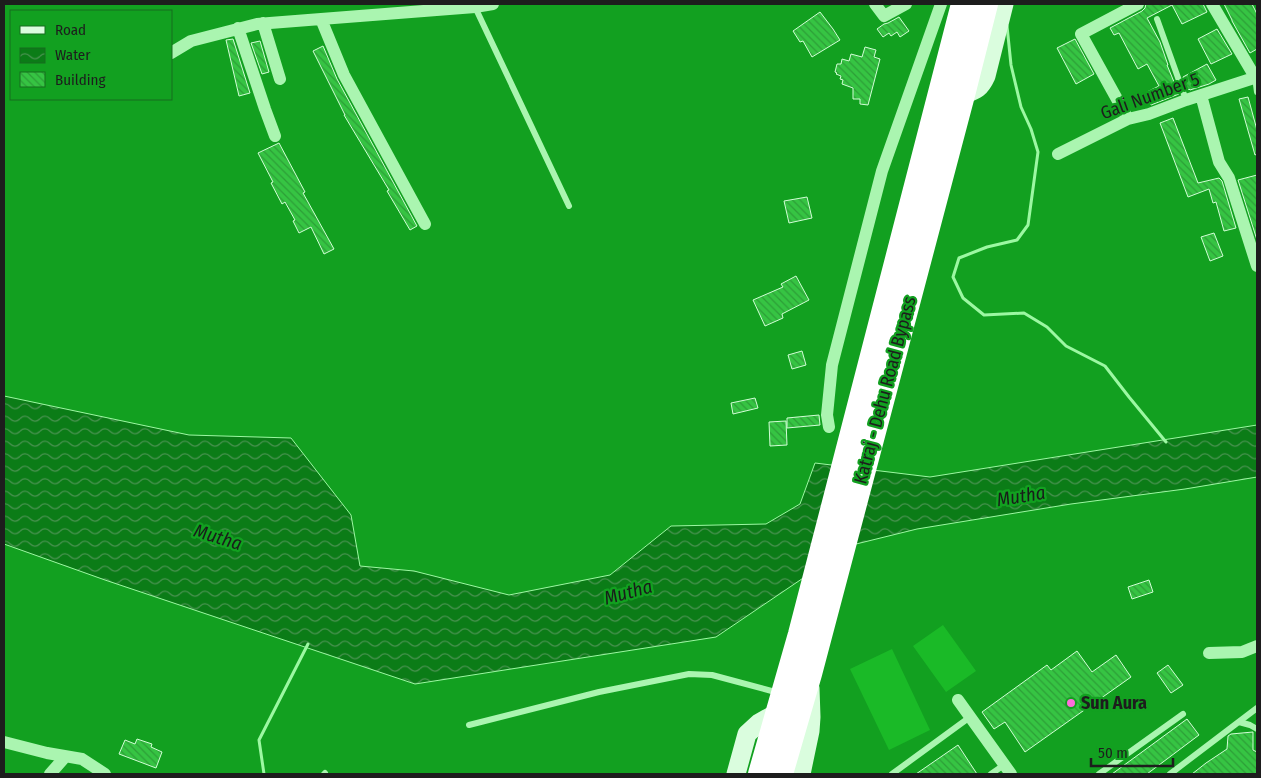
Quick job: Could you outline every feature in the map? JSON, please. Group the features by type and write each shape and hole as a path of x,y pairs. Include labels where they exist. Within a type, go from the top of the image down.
{"highway":[{"name":"Katraj - Dehu Road Bypass","path":"760,774 780,703 810,636 876,382 963,4"},
{"name":"Katraj - Dehu Road Bypass","path":"876,382 963,95 986,4"},
{"name":"Katraj - Dehu Road Bypass","path":"781,774 810,674 810,636"}],"street":[{"path":"172,52 191,41 262,23 475,8 493,4"},
{"path":"876,4 884,16 906,4"},
{"path":"829,427 827,416 832,365 879,180 941,4"},
{"path":"963,95 976,90 982,85 986,76 1004,4"},
{"path":"1128,119 1081,34 1138,4"},
{"path":"1212,4 1256,77"},
{"path":"321,19 344,75 425,224"},
{"path":"262,23 280,79"},
{"path":"238,28 275,136"},
{"name":"Gali Number 5","path":"1058,154 1128,119 1256,77"},
{"path":"1201,95 1219,162 1229,178 1257,266"},
{"path":"1209,653 1242,652 1257,646"},
{"path":"801,774 810,731 810,674"},
{"path":"958,700 1008,769"},
{"path":"736,774 747,734 780,703"},
{"path":"4,742 47,754 82,759 105,774"},
{"path":"50,774 66,757"}],"lane":[{"path":"475,8 569,206"},
{"path":"1158,19 1186,100"},
{"path":"1256,77 1257,92"},
{"path":"469,724 599,692 689,674 712,675 780,703"},
{"path":"1170,774 1257,708"},
{"path":"1100,774 1183,714"},
{"path":"892,774 970,717"},
{"path":"1239,722 1257,729"},
{"path":"991,774 1008,769"}],"shaded area":[{"path":"943,625 976,671 946,692 913,646"},
{"path":"892,649 930,730 889,750 850,669"}],"water":[{"name":"Mutha","path":"4,396 189,435 291,438 351,515 360,566 414,571 509,595 610,575 671,526 766,524 800,504 815,463 930,477 1257,425 1257,477 917,529 852,545 716,637 415,684 105,580 4,544"}],"building":[{"path":"1146,4 1203,4 1207,12 1182,24 1172,5 1147,18 1160,42 1179,94 1151,105 1145,93 1159,86 1147,64 1138,69 1119,33 1114,35 1110,28 1142,11"},
{"path":"1224,4 1252,4 1257,14 1257,49 1250,53"},
{"path":"820,12 840,40 812,57 803,41 800,42 793,31"},
{"path":"899,17 909,31 900,37 897,32 891,36 889,33 883,37 877,29"},
{"path":"1217,29 1232,54 1211,64 1198,39"},
{"path":"233,39 250,93 239,96 226,40"},
{"path":"1075,39 1094,74 1076,84 1057,48"},
{"path":"260,41 269,72 262,74 251,43"},
{"path":"323,46 337,79 417,226 410,230 387,191 389,190 344,115 313,51"},
{"path":"865,47 876,50 874,57 880,59 868,105 860,104 860,99 853,99 853,88 842,84 841,76 835,72 837,64 841,64 842,59 849,61 851,54 862,57"},
{"path":"1207,64 1216,80 1188,90 1183,77"},
{"path":"1248,97 1257,130 1257,154 1255,155 1239,99"},
{"path":"1173,118 1198,183 1219,178 1222,181 1236,228 1224,231 1216,202 1213,203 1209,189 1188,197 1160,123"},
{"path":"279,143 305,192 303,193 334,249 324,254 311,227 299,233 293,221 295,220 285,202 282,204 258,153"},
{"path":"1257,175 1257,240 1238,180"},
{"path":"807,197 812,218 789,223 784,201"},
{"path":"1214,233 1223,256 1210,261 1201,237"},
{"path":"796,276 809,300 782,314 783,318 765,326 753,300 783,287 781,284"},
{"path":"802,351 806,365 792,369 788,355"},
{"path":"755,398 758,408 733,414 731,403"},
{"path":"819,415 820,425 787,428 787,418"},
{"path":"786,421 787,445 770,446 769,422"},
{"path":"1149,580 1153,592 1132,599 1128,587"},
{"path":"1077,651 1092,672 1116,655 1131,677 1025,752 1005,722 994,729 982,712 1047,665 1051,670"},
{"path":"1168,665 1183,685 1171,693 1157,673"},
{"path":"1187,719 1199,735 1147,774 1112,774"},
{"path":"1253,732 1253,750 1257,752 1257,774 1192,774 1227,749 1228,736 1231,734"},
{"path":"137,739 152,744 151,747 162,752 156,768 119,754 125,740 135,744"},
{"path":"958,745 977,774 916,774"}],"waterway":[{"path":"1007,26 1011,65 1021,107 1031,129 1038,152 1028,225 1017,240 987,247 959,258 953,277 963,298 984,315 1024,313 1047,327 1066,346 1105,366 1166,442"},
{"path":"264,774 259,740 308,644"}],"place":[{"name":"Sun Aura","path":"1071,703"}]}
